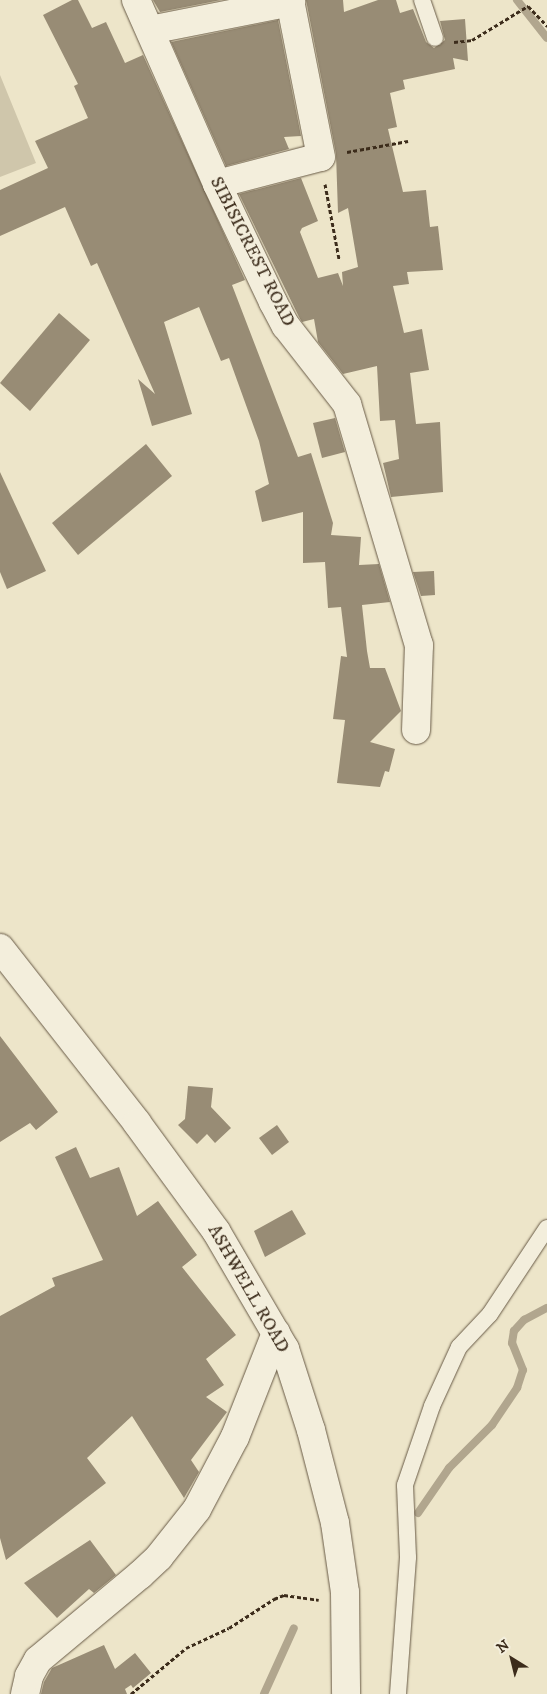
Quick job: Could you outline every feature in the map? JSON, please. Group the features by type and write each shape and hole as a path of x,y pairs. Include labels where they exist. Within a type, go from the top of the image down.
{"street":[{"name":"SIBISICREST ROAD","path":"136,0 217,184 286,326 339,389 347,404 419,645 416,730"},
{"path":"150,30 293,1 321,157 217,184"},
{"name":"ASHWELL ROAD","path":"0,948 137,1123 216,1231 276,1333 308,1421 335,1523 347,1618 346,1694"},
{"path":"25,1694 29,1676 38,1660 140,1576 159,1557 197,1509 235,1437 276,1333"}],"lane":[{"path":"422,0 434,38"},
{"path":"398,1694 408,1557 405,1485 410,1466 432,1406 459,1347 490,1314 547,1228"}],"path":[{"path":"434,38 439,42 472,40 528,6 547,26"},
{"path":"339,259 321,157 408,141"},
{"path":"131,1694 186,1648 229,1628 284,1596 315,1599 347,1618"}],"shaded area":[{"path":"0,75 36,163 0,177"}],"building":[{"path":"72,0 78,0 92,28 106,22 125,63 143,55 245,280 232,285 298,457 311,453 333,523 331,535 361,537 359,565 379,564 390,602 362,605 367,651 370,668 385,668 401,711 370,742 395,749 389,772 385,771 380,787 337,783 345,720 333,719 341,656 347,657 341,607 328,608 325,562 303,563 303,512 262,522 255,491 269,484 259,441 229,358 221,361 199,307 164,322 192,414 152,426 138,379 155,394 97,263 91,266 65,207 0,236 0,190 48,168 35,141 88,118 74,86 78,84 43,15"},
{"path":"153,0 221,0 160,12"},
{"path":"306,0 343,0 344,12 378,0 396,0 400,13 413,9 426,42 434,48 445,40 440,21 465,19 468,61 453,58 455,69 403,80 405,89 390,93 397,127 388,129 403,192 426,190 430,227 438,226 443,270 407,272 409,284 393,286 404,333 422,329 429,370 410,373 416,424 440,422 443,492 391,497 383,463 399,459 395,420 380,421 377,366 343,374 318,342 314,319 302,322 299,317 239,194 301,178 318,221 302,228 300,232 318,278 338,273 343,286 342,272 358,267 348,208 338,213 336,154"},
{"path":"278,20 301,136 284,137 289,149 226,166 171,42"},
{"path":"59,313 90,340 30,411 0,383"},
{"path":"335,418 345,452 322,458 313,423"},
{"path":"146,444 172,476 78,555 52,523"},
{"path":"0,472 46,571 7,589 0,572"},
{"path":"434,571 435,595 421,596 413,572"},
{"path":"0,1036 58,1112 36,1130 30,1123 0,1142"},
{"path":"188,1086 213,1088 211,1107 231,1128 215,1143 207,1134 197,1144 178,1125 185,1119"},
{"path":"277,1125 289,1142 272,1155 259,1138"},
{"path":"76,1147 90,1178 119,1167 137,1216 158,1201 197,1255 182,1267 236,1335 206,1359 224,1385 206,1397 227,1412 191,1460 199,1472 184,1498 132,1416 87,1458 106,1483 6,1560 0,1538 0,1316 55,1286 52,1278 103,1260 55,1157"},
{"path":"292,1210 306,1234 265,1257 254,1231"},
{"path":"90,1540 116,1575 94,1593 89,1589 57,1618 24,1583"},
{"path":"104,1645 115,1669 135,1653 151,1673 133,1688 131,1685 125,1689 127,1694 41,1694 44,1682 52,1668"}],"waterway":[{"path":"517,0 547,38"},
{"path":"418,1513 449,1468 492,1425 517,1388 523,1370 512,1343 514,1331 524,1320 547,1308"},
{"path":"264,1694 294,1628"}]}
